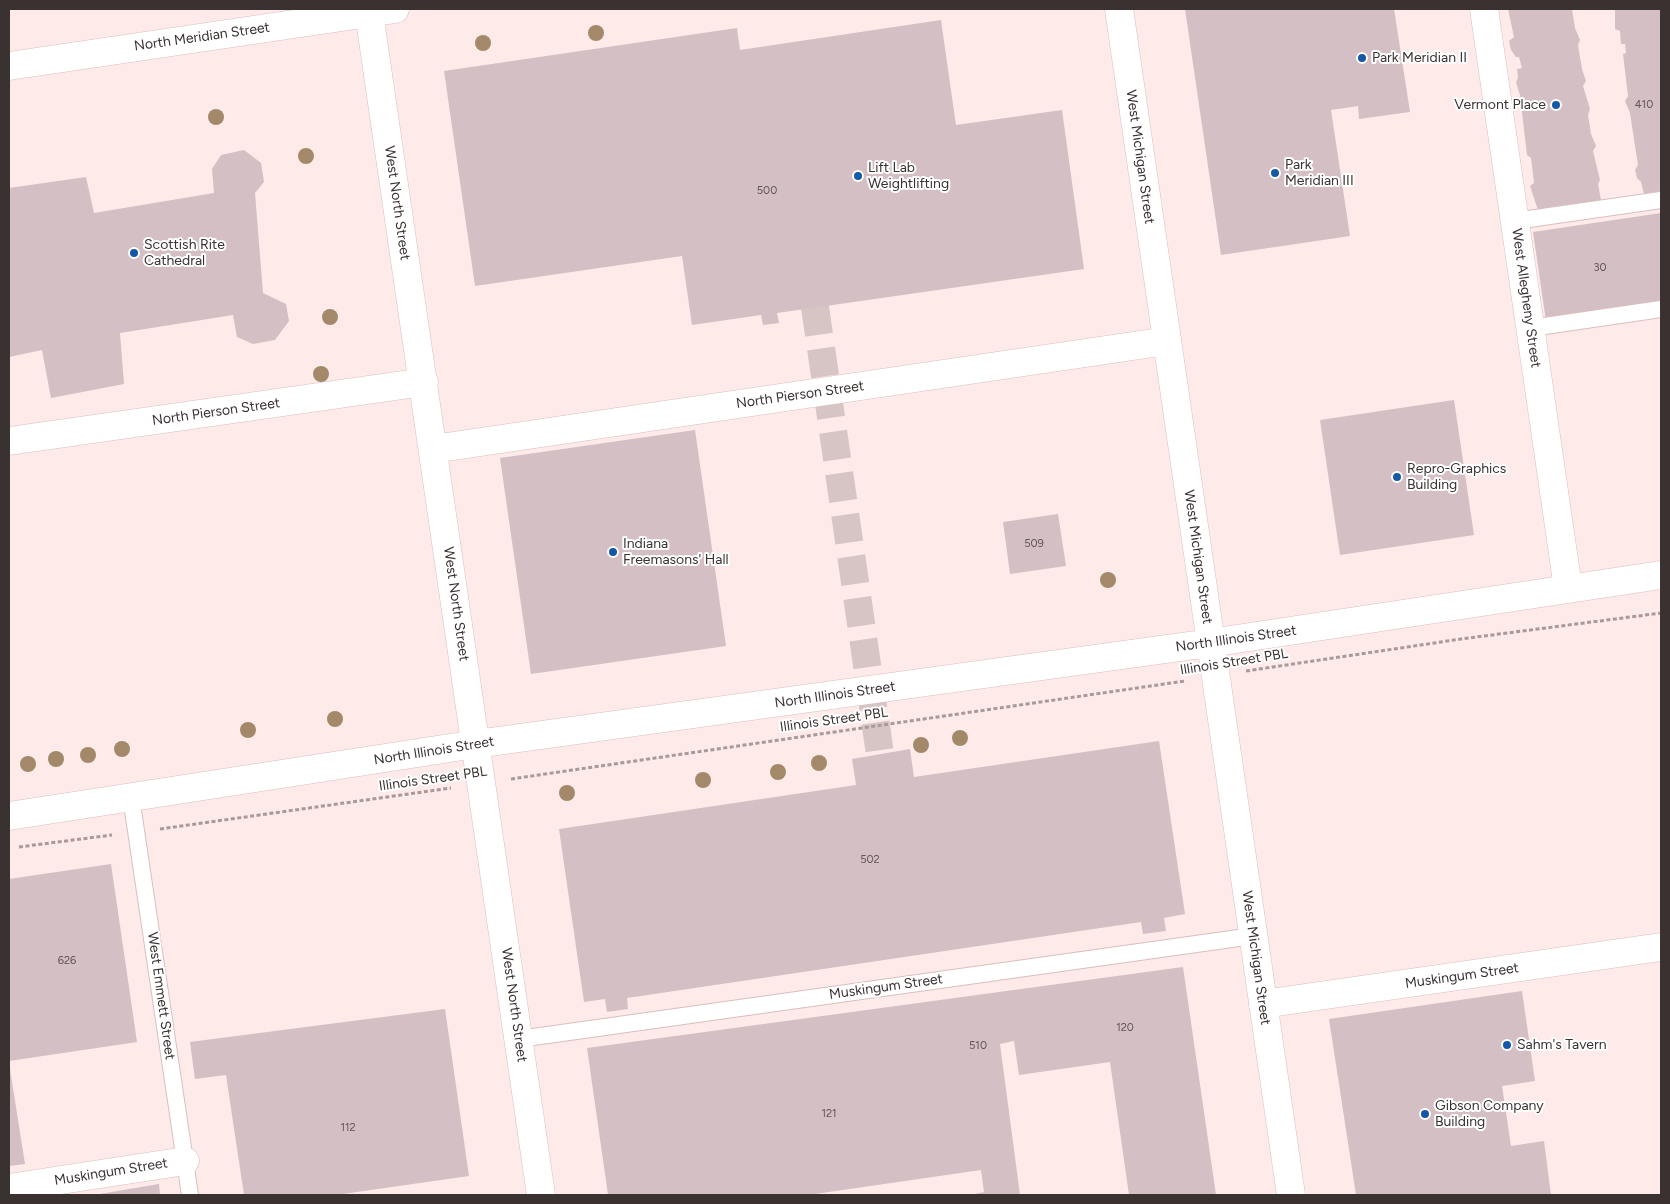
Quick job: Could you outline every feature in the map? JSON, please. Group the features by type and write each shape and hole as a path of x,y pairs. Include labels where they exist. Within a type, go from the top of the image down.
{"main road":[{"name":"West Michigan Street","path":"1119,9 1290,1195"},
{"name":"West Allegheny Street","path":"1484,9 1568,588"},
{"name":"North Meridian Street","path":"9,66 377,10"},
{"name":"West North Street","path":"377,10 433,449 542,1195"},
{"name":"North Pierson Street","path":"433,449 1167,341"},
{"name":"North Pierson Street","path":"9,440 424,382"},
{"name":"North Illinois Street","path":"9,816 476,744 1210,643 1661,575"},
{"name":"Muskingum Street","path":"1263,1004 1661,947"},
{"name":"Muskingum Street","path":"9,1188 184,1161"}],"lane":[{"path":"1515,221 1661,200"},
{"path":"1531,328 1661,309"},
{"name":"West Emmett Street","path":"131,797 190,1195"},
{"name":"Muskingum Street","path":"519,1039 1253,936"}],"path":[{"name":"Illinois Street PBL","path":"16,848 482,783 1461,639 1661,613"}],"building":[{"name":"Park Meridian III","path":"1185,9 1394,9 1410,112 1359,119 1358,106 1331,110 1350,236 1221,255"},
{"name":"Vermont Place","path":"1508,9 1572,9 1575,28 1580,40 1578,45 1586,81 1583,86 1590,109 1588,115 1591,134 1596,146 1593,151 1600,180 1598,184 1601,200 1538,210 1530,186 1534,183 1531,158 1527,155 1520,95 1516,82 1518,78 1517,69 1522,68 1519,57 1516,57 1511,50 1509,41 1514,37"},
{"path":"1615,9 1661,9 1661,191 1644,194 1641,182 1637,178 1635,170 1638,165 1630,113 1625,101 1628,96 1623,54 1626,53 1625,44 1621,44 1620,31 1615,29"},
{"path":"941,20 956,125 1062,110 1084,269 777,313 779,323 763,325 761,315 692,325 682,256 475,286 444,71 737,28 740,50"},
{"name":"Scottish Rite Cathedral","path":"244,150 261,163 264,182 255,193 263,293 286,304 289,321 275,340 253,344 237,337 233,315 120,333 124,384 51,398 42,350 9,357 9,188 86,177 94,213 214,193 212,169 221,155"},
{"path":"1661,213 1661,304 1546,321 1533,232"},
{"name":"Repro-Graphics Building","path":"1454,400 1474,535 1340,555 1320,420"},
{"name":"Indiana Freemasons' Hall","path":"695,430 726,646 531,674 500,458"},
{"path":"1058,514 1066,566 1010,574 1003,522"},
{"path":"1159,741 1185,914 1164,918 1166,931 1143,934 1141,922 627,998 628,1009 607,1012 605,999 584,1002 559,829 856,785 852,759 910,749 914,777"},
{"path":"111,864 137,1042 9,1061 9,879"},
{"path":"1183,967 1216,1195 1129,1195 1110,1062 1019,1075 1014,1041 1000,1044 1020,1195 970,1195 984,1192 981,1170 808,1195 608,1195 587,1048"},
{"name":"Gibson Company Building","path":"1522,991 1535,1081 1502,1086 1511,1146 1544,1141 1551,1195 1356,1195 1329,1019"},
{"path":"445,1009 469,1176 336,1195 244,1195 226,1075 195,1079 190,1042"},
{"path":"9,1063 25,1164 9,1166"},
{"path":"159,1184 160,1195 100,1195 100,1194"}],"tunnel":[{"path":"815,307 880,754"}],"place":[{"name":"Park Meridian II","path":"1362,58"},
{"name":"Vermont Place","path":"1556,105"},
{"name":"Park Meridian III","path":"1275,173"},
{"name":"Lift Lab Weightlifting","path":"858,176"},
{"name":"Scottish Rite Cathedral","path":"134,253"},
{"name":"Repro-Graphics Building","path":"1397,477"},
{"name":"Indiana Freemasons' Hall","path":"613,552"},
{"name":"Sahm's Tavern","path":"1507,1045"},
{"name":"Gibson Company Building","path":"1425,1114"}]}
